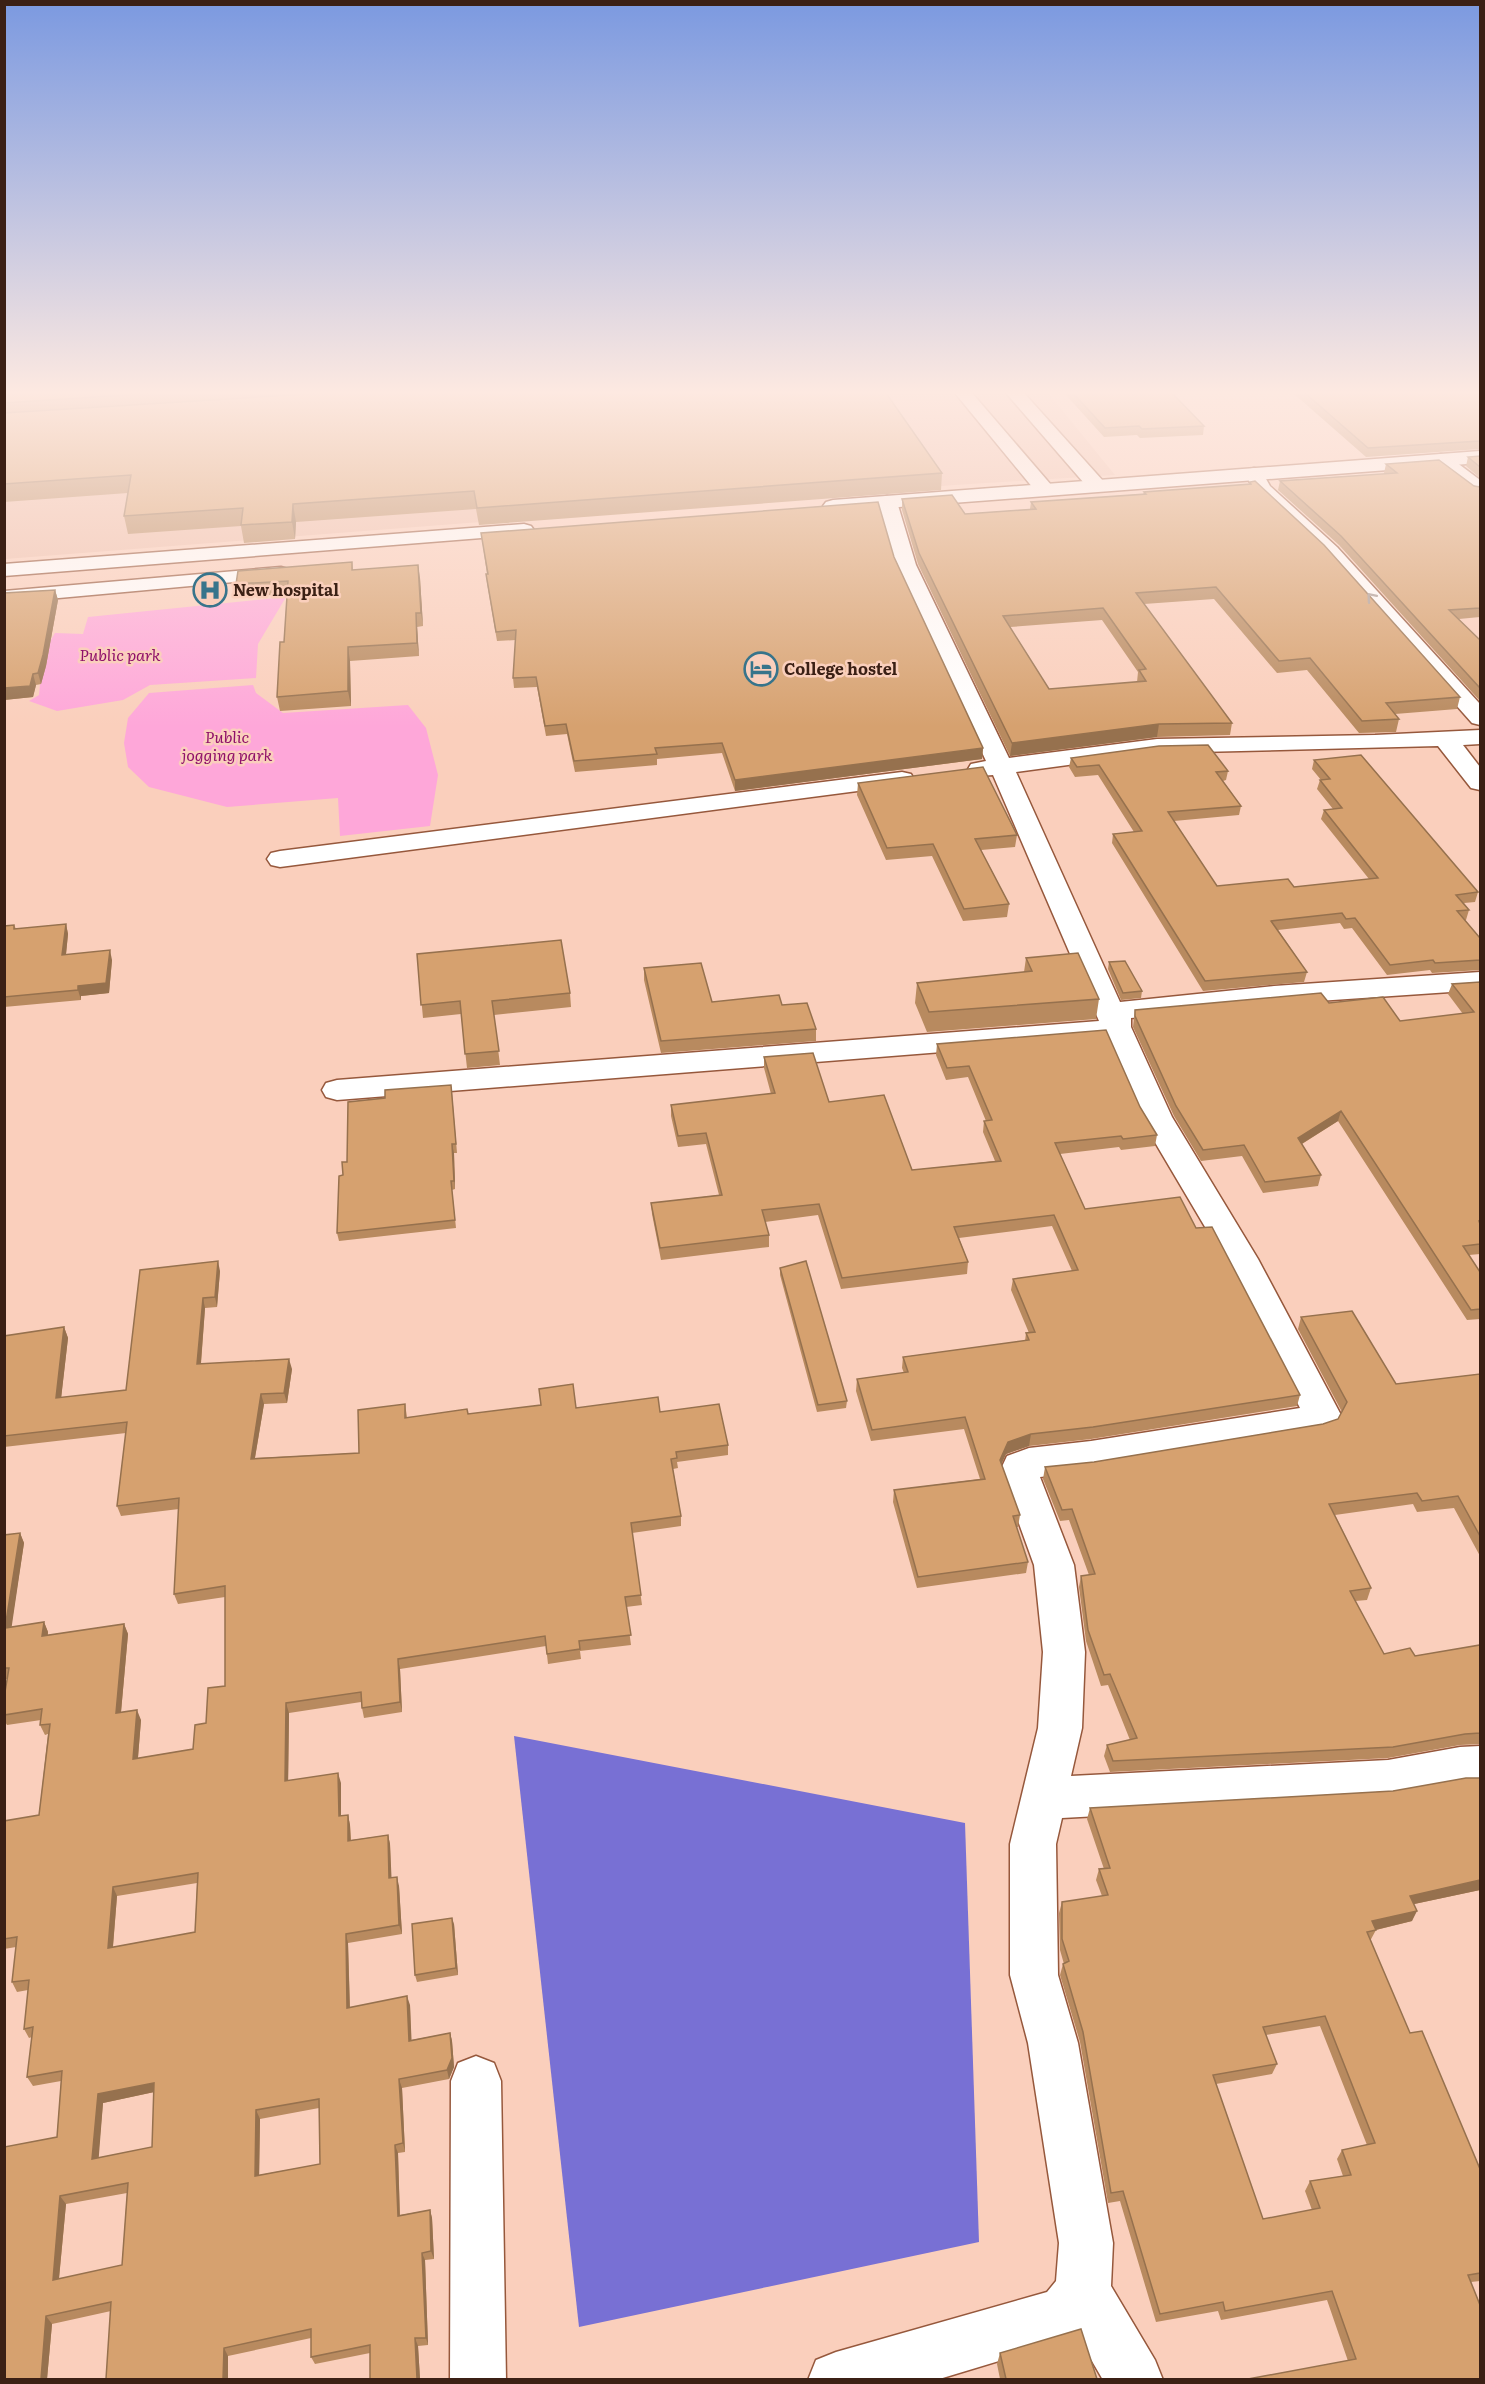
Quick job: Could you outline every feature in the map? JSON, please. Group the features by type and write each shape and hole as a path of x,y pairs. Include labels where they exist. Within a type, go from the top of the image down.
{"street":[{"path":"816,508 860,504"},
{"path":"888,504 906,565 1001,766 1156,1117 1241,1259 1322,1415 1319,1419 1029,1464 1021,1467 1019,1471 1054,1565 1064,1652 1060,1728 1033,1844 1035,1974 1053,2043 1086,2243 1083,2292 1135,2379"},
{"path":"1279,504 1330,551 1480,718"},
{"path":"4,570 544,529"},
{"path":"4,597 286,573"},
{"path":"280,859 1157,746 1446,740 1480,737"},
{"path":"1446,740 1480,783"},
{"path":"1116,1029 1117,1011 1274,994 1480,981"},
{"path":"337,1090 1116,1029"},
{"path":"1044,1798 1388,1780 1460,1767 1480,1766"},
{"path":"476,2081 478,2379"},
{"path":"836,2379 1064,2315 1083,2292"}],"shaded area":[{"path":"5,504 708,504 5,559"},
{"path":"514,1736 965,1823 979,2242 579,2327"}],"green space":[{"name":"Public park","path":"286,597 258,644 256,678 150,685 123,700 57,711 29,701 39,695 43,654 55,633 83,634 88,617"},
{"name":"Public jogging park","path":"253,685 256,693 283,713 408,705 426,728 438,775 430,826 340,836 338,798 227,807 149,787 128,767 124,743 128,718 149,693"}],"building":[{"path":"126,504 293,504 292,522 241,525 243,508 124,516"},
{"path":"476,504 527,504 477,508"},
{"path":"849,504 879,504 894,557 983,748 735,780 722,743 655,748 657,754 574,761 566,724 545,726 536,677 513,678 516,630 496,632 481,533"},
{"path":"904,504 958,504 965,514 1036,509 1033,504 1280,504 1324,545 1460,697 1386,703 1399,719 1362,721 1310,658 1279,661 1216,587 1136,593 1232,723 1159,724 1012,743 919,553","holes":["1103,608 1146,669 1139,670 1146,681 1049,689 1003,616"]},
{"path":"1306,504 1480,504 1480,608 1449,610 1480,640 1480,688 1341,536"},
{"path":"352,562 352,570 418,565 421,613 416,613 417,643 348,647 348,691 277,697 280,642 284,642 288,581 236,584 238,571"},
{"path":"55,590 38,673 33,674 30,686 4,688 4,593"},
{"path":"1208,745 1228,771 1216,772 1241,806 1168,812 1217,886 1288,879 1294,887 1378,878 1324,810 1342,808 1320,780 1330,779 1314,760 1361,755 1478,892 1456,895 1469,910 1457,911 1480,938 1480,960 1435,963 1433,960 1390,965 1355,918 1346,919 1342,913 1271,921 1307,972 1205,981 1113,834 1142,831 1099,765 1077,767 1071,758 1159,746"},
{"path":"983,767 1017,835 975,839 1009,904 964,909 933,844 887,848 858,783"},
{"path":"66,924 62,955 110,950 106,983 78,986 78,990 4,997 4,926 14,925 14,929"},
{"path":"561,940 570,993 492,1001 499,1051 465,1054 460,1001 421,1005 417,954"},
{"path":"1078,953 1099,999 929,1012 917,983 1032,971 1026,958"},
{"path":"1125,961 1142,991 1123,993 1109,962"},
{"path":"701,963 712,1002 779,995 782,1005 807,1003 816,1029 661,1041 644,968"},
{"path":"1480,982 1480,1244 1463,1246 1480,1272 1480,1309 1471,1310 1341,1111 1298,1138 1321,1175 1265,1182 1244,1145 1203,1150 1176,1106 1135,1016 1135,1010 1321,993 1329,1003 1383,997 1400,1021 1474,1012 1452,984"},
{"path":"1106,1030 1140,1107 1157,1135 1123,1139 1121,1136 1055,1143 1085,1209 1180,1197 1196,1228 1212,1227 1300,1395 1093,1427 1031,1434 1008,1442 1000,1460 1020,1515 1013,1516 1028,1562 918,1577 894,1490 985,1479 965,1417 872,1430 857,1379 908,1372 903,1357 1029,1340 1026,1333 1035,1332 1013,1279 1078,1270 1054,1215 954,1227 968,1262 842,1278 819,1204 762,1210 769,1235 660,1248 651,1203 722,1195 706,1133 678,1136 671,1105 775,1093 764,1057 813,1053 829,1102 884,1095 912,1170 1001,1161 984,1121 992,1120 969,1066 947,1068 937,1044"},
{"path":"451,1085 456,1144 452,1144 454,1181 451,1181 455,1220 337,1233 339,1176 343,1175 342,1162 347,1162 348,1102 385,1098 385,1090"},
{"path":"218,1261 215,1297 203,1298 197,1364 289,1359 284,1393 261,1394 251,1459 359,1453 358,1410 405,1404 405,1418 467,1409 468,1414 541,1405 539,1389 573,1384 576,1408 658,1397 660,1412 719,1404 728,1445 676,1452 677,1458 671,1459 681,1516 631,1523 641,1595 625,1597 631,1635 579,1641 580,1649 547,1654 545,1636 398,1659 400,1702 362,1708 361,1692 286,1703 285,1781 338,1773 339,1816 348,1815 348,1841 388,1835 389,1878 397,1877 399,1925 346,1934 347,2008 407,1996 409,2041 450,2033 452,2058 447,2070 399,2079 403,2143 395,2145 398,2216 430,2210 431,2251 422,2253 426,2338 415,2338 417,2379 370,2379 370,2345 311,2357 311,2329 224,2348 223,2379 106,2379 111,2302 46,2316 41,2379 4,2379 4,2147 57,2137 62,2071 27,2077 33,2027 24,2029 29,1980 12,1982 17,1937 4,1939 4,1821 39,1815 50,1724 40,1725 42,1709 4,1715 9,1668 4,1668 4,1535 20,1533 5,1628 44,1622 42,1636 124,1624 116,1713 137,1710 133,1759 193,1749 195,1725 206,1723 208,1688 225,1686 225,1586 174,1594 179,1498 117,1506 127,1422 4,1436 4,1336 64,1327 56,1398 126,1390 140,1270","holes":["198,1873 195,1932 108,1948 113,1887","154,2083 152,2147 92,2159 98,2094","319,2099 320,2164 255,2176 256,2110","128,2183 122,2265 53,2280 60,2196"]},
{"path":"806,1261 847,1401 818,1405 780,1268"},
{"path":"1352,1311 1396,1384 1480,1374 1480,1536 1458,1496 1422,1501 1417,1493 1329,1504 1371,1588 1350,1591 1384,1654 1410,1648 1415,1656 1480,1645 1480,1733 1393,1747 1113,1761 1107,1745 1137,1738 1110,1674 1104,1675 1088,1630 1081,1576 1095,1574 1072,1509 1062,1510 1045,1467 1094,1462 1323,1424 1338,1419 1347,1402 1301,1317"},
{"path":"1466,1778 1480,1778 1480,1880 1410,1896 1417,1911 1372,1921 1376,1930 1367,1932 1410,2033 1422,2031 1480,2169 1480,2273 1468,2275 1480,2305 1480,2379 1248,2379 1356,2359 1332,2291 1225,2311 1223,2302 1160,2314 1123,2191 1111,2193 1083,2032 1063,1964 1069,1961 1062,1939 1062,1902 1108,1895 1099,1869 1110,1868 1090,1808 1393,1791","holes":["1325,2016 1375,2143 1342,2150 1351,2175 1310,2181 1320,2208 1263,2219 1213,2075 1277,2064 1263,2027"]},
{"path":"452,1918 456,1968 415,1975 412,1924"},
{"path":"1081,2329 1097,2379 1006,2379 1000,2353"}],"place":[{"name":"New hospital","path":"210,590"},
{"name":"College hostel","path":"761,669"}]}
